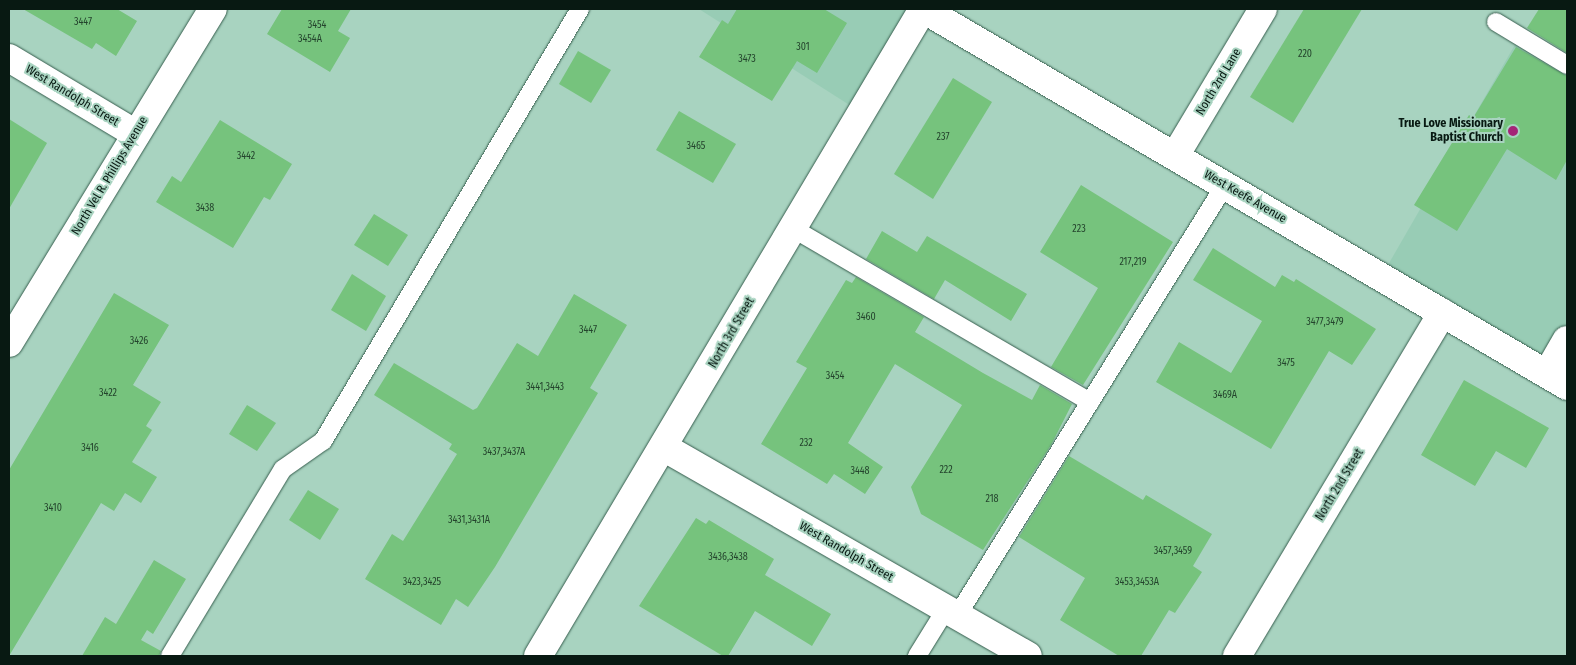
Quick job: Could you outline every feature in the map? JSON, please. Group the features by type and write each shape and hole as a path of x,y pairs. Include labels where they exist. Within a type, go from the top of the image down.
{"street":[{"name":"North Vel R. Phillips Avenue","path":"9,343 213,9"},
{"name":"West Keefe Avenue","path":"923,9 1557,380"},
{"name":"North 3rd Street","path":"538,656 665,448 923,9"},
{"name":"North 2nd Lane","path":"1175,156 1263,9"},
{"name":"West Randolph Street","path":"9,58 136,134"},
{"name":"North 2nd Street","path":"1237,656 1442,313"},
{"path":"1557,380 1567,340"},
{"name":"West Randolph Street","path":"665,448 1028,656"}],"lane":[{"path":"170,656 283,469 323,440 580,9"},
{"path":"1496,22 1567,64"},
{"path":"917,656 951,612 1090,402 1225,185"},
{"path":"794,229 1090,402"}],"shaded area":[{"path":"699,9 923,9 862,113"},
{"path":"1520,36 1567,65 1567,386 1381,277"}],"building":[{"path":"23,9 117,9 137,21 116,56 96,43 92,49"},
{"path":"282,9 351,9 338,31 350,38 330,72 267,34"},
{"path":"737,9 824,9 847,23 817,73 797,61 772,101 699,57 722,20 728,24"},
{"path":"1304,9 1362,9 1293,123 1250,97"},
{"path":"1539,9 1567,9 1567,53 1527,28"},
{"name":"True Love Missionary Baptist Church","path":"1516,47 1567,76 1567,160 1556,180 1507,149 1457,231 1414,205 1469,115 1473,118"},
{"path":"578,51 611,70 591,103 559,84"},
{"path":"953,78 992,102 933,199 894,174"},
{"path":"679,111 736,144 713,183 656,150"},
{"path":"9,119 47,143 9,209"},
{"path":"220,120 292,164 270,200 264,197 233,248 156,202 172,176 181,182"},
{"path":"1081,185 1173,242 1083,385 1051,367 1098,288 1040,252"},
{"path":"374,214 408,235 388,266 354,245"},
{"path":"882,231 917,252 927,236 1027,294 1011,321 945,280 934,299 866,259"},
{"path":"1213,248 1275,287 1282,275 1294,282 1296,279 1376,329 1352,365 1329,351 1271,449 1156,382 1179,342 1231,373 1262,321 1193,280"},
{"path":"352,274 386,296 366,331 331,310"},
{"path":"856,277 924,317 915,332 983,373 1032,400 1040,385 1072,404 1051,445 983,550 921,514 911,487 962,405 895,364 848,443 883,467 865,494 834,474 827,484 761,444 807,368 796,362 846,280 852,283"},
{"path":"114,293 169,325 133,385 161,402 146,426 152,430 132,462 157,477 141,503 125,493 114,511 101,503 9,656 9,470"},
{"path":"574,294 627,325 590,388 598,393 495,567 468,607 456,599 441,625 365,579 392,534 403,541 457,454 449,449 452,444 374,395 394,363 473,410 477,408 517,343 538,356"},
{"path":"1464,380 1549,428 1526,468 1496,451 1475,486 1421,455"},
{"path":"247,405 276,423 257,451 229,434"},
{"path":"1069,456 1143,500 1146,495 1212,534 1193,566 1202,572 1175,613 1169,610 1141,656 1119,656 1060,620 1085,578 1019,537"},
{"path":"308,490 339,509 320,540 289,520"},
{"path":"696,518 706,524 709,520 774,559 765,575 831,614 812,646 755,611 728,656 723,656 639,606"},
{"path":"154,560 186,579 153,634 147,630 141,640 161,651 159,656 82,656 105,617 116,624"}],"place":[{"name":"True Love Missionary Baptist Church","path":"1513,131"}]}
